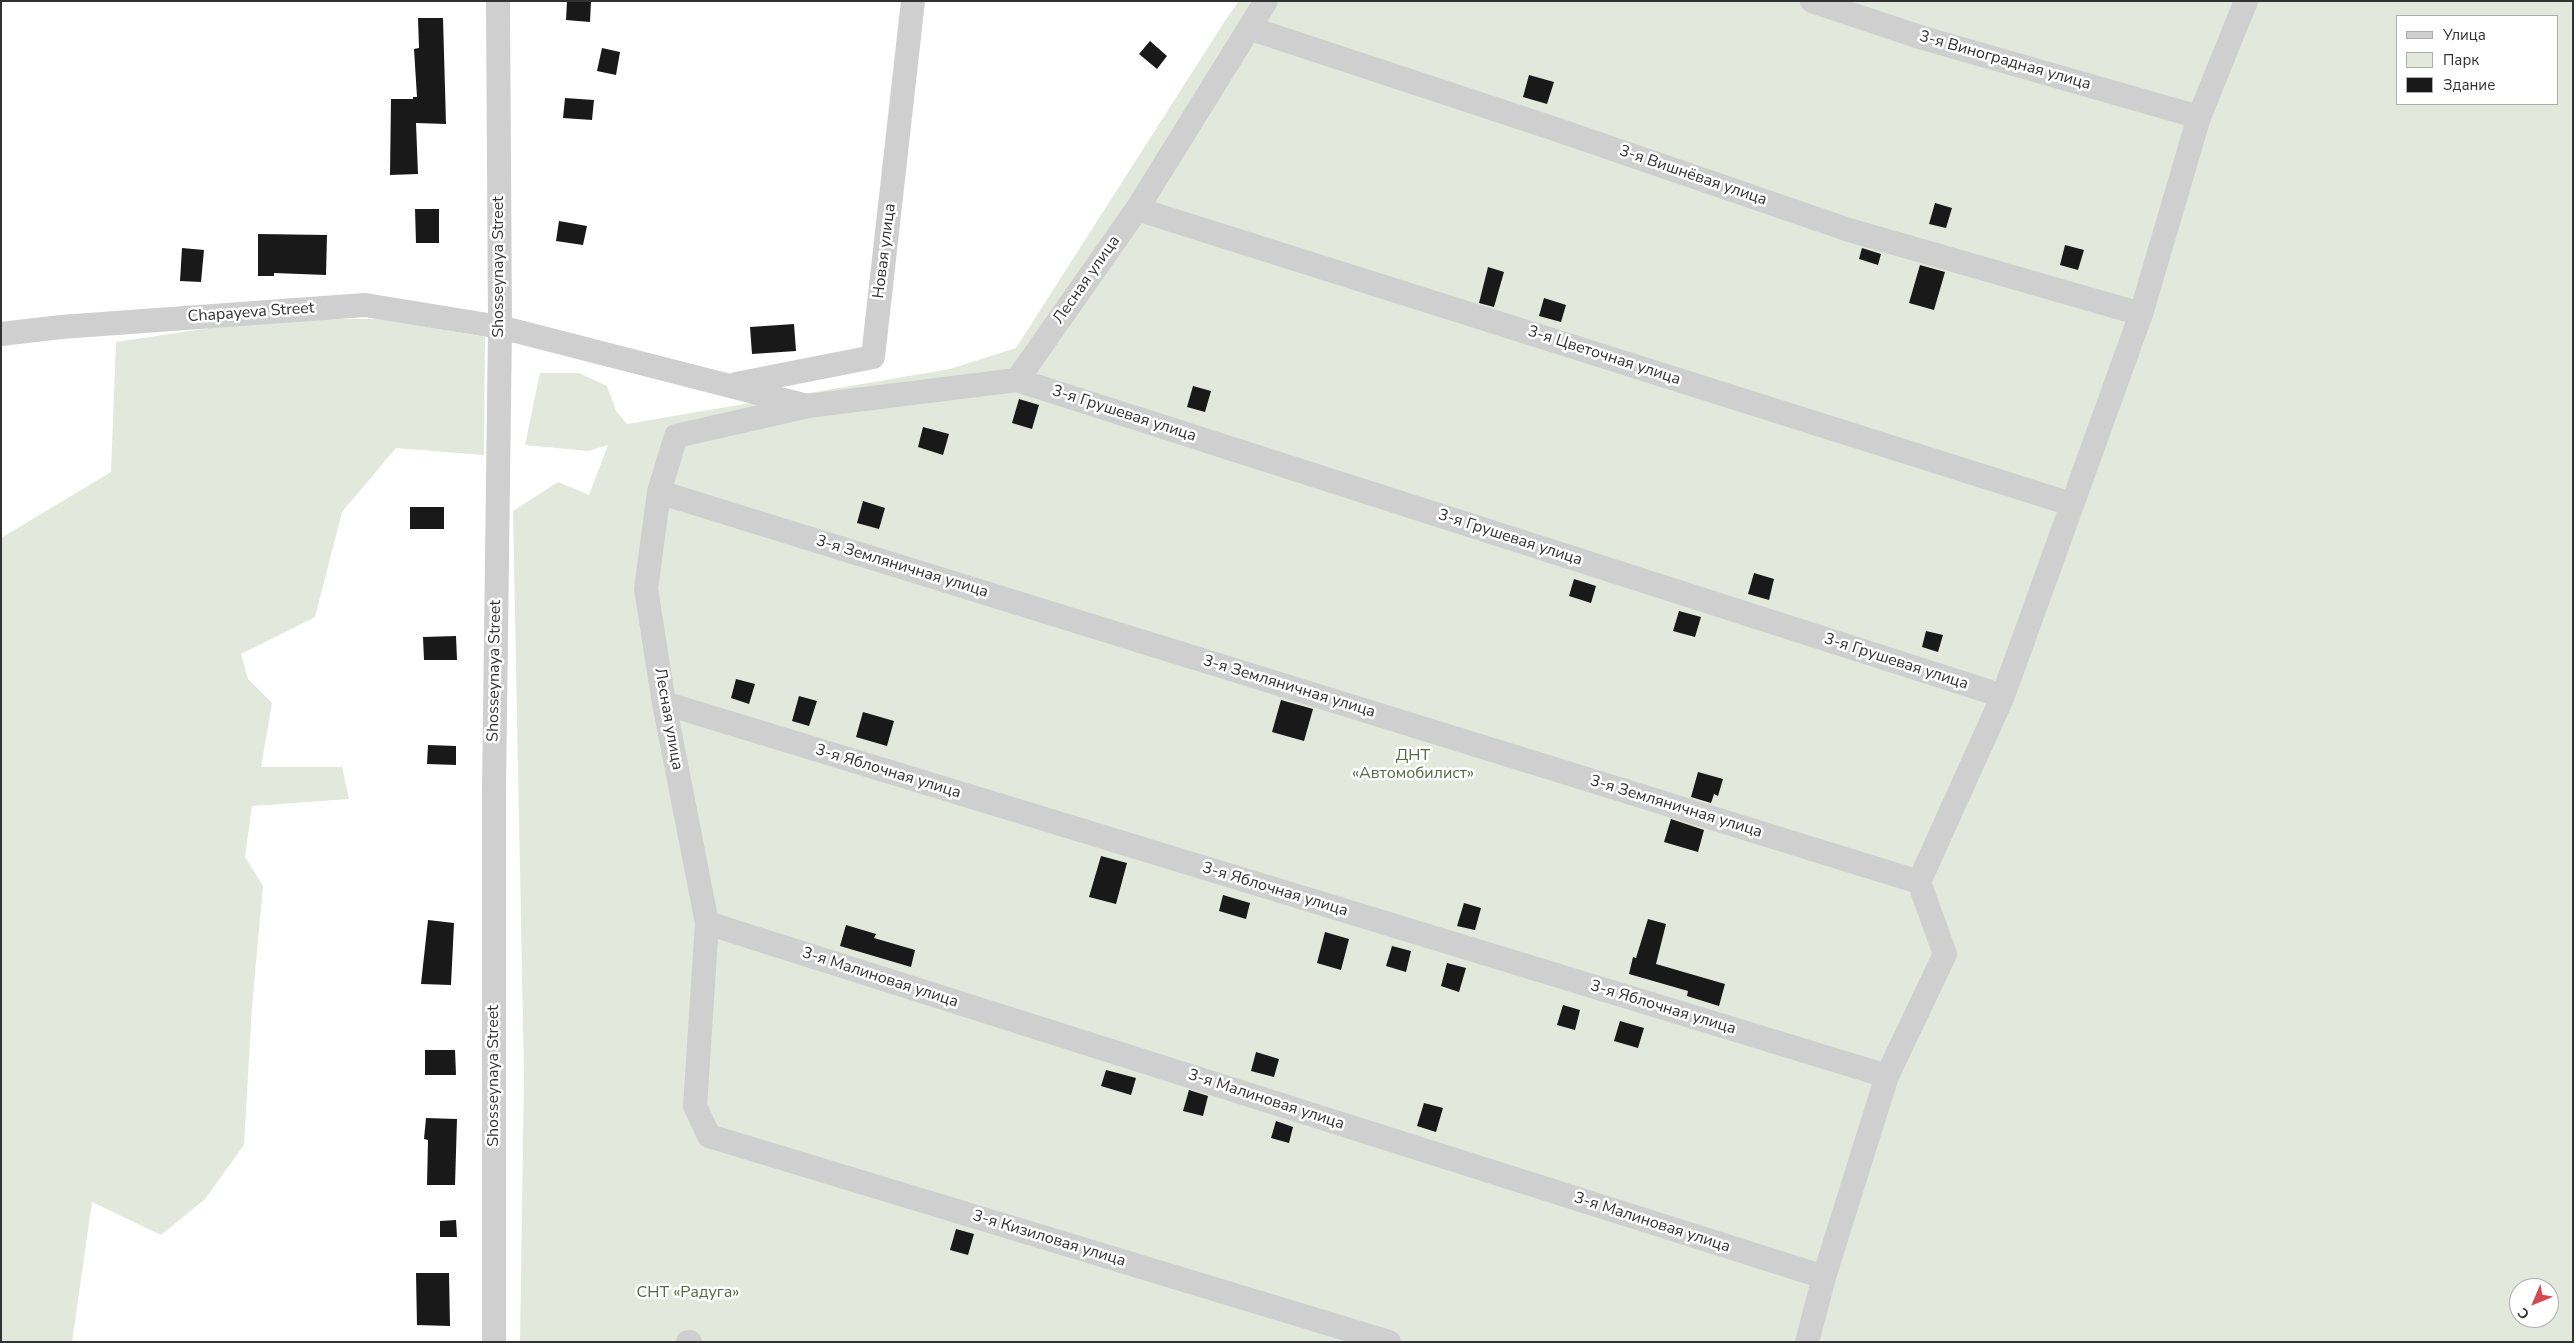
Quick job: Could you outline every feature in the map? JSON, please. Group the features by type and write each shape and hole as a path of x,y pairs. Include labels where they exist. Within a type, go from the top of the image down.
{"street":[{"name":"Shosseynaya Street","path":"494,1342 494,791 500,326 498,1"},
{"name":"Новая улица","path":"731,385 873,358 879,286 898,147 914,1"},
{"name":"Лесная улица","path":"710,1136 696,1106 707,923 664,703 646,589 659,492 676,436 808,406 1017,380 1137,209 1266,1"},
{"name":"3-я Виноградная улица","path":"1812,1 1923,38 2199,117"},
{"path":"1807,1342 1824,1277 1887,1076 1945,954 1919,882 2003,696 2140,314 2199,117 2246,1"},
{"name":"3-я Вишнёвая улица","path":"1249,28 1552,128 1849,230 2140,314"},
{"name":"3-я Цветочная улица","path":"1137,209 2071,504"},
{"name":"Chapayeva Street","path":"1,334 61,326 365,305 500,326"},
{"name":"Лесная улица","path":"500,326 808,406"},
{"name":"3-я Грушевая улица","path":"1017,380 2003,696"},
{"name":"3-я Земляничная улица","path":"659,492 1919,882"},
{"name":"3-я Яблочная улица","path":"664,703 1887,1076"},
{"name":"3-я Малиновая улица","path":"707,923 1824,1277"},
{"name":"3-я Кизиловая улица","path":"710,1136 1389,1342"}],"green space":[{"name":"ДНТ «Автомобилист»","path":"1239,1 2573,1 2573,1342 520,1342 524,1075 513,511 558,482 589,495 608,445 588,451 525,445 540,373 579,373 607,386 616,411 627,424 950,369 1016,348"},
{"path":"270,319 380,319 485,337 484,455 396,448 342,512 315,617 241,654 248,679 272,703 261,767 342,767 349,799 252,806 245,857 263,886 252,1006 244,1145 205,1199 161,1235 92,1202 72,1342 1,1342 1,538 111,472 116,342"}],"building":[{"path":"567,1 591,1 590,22 566,20"},
{"path":"418,18 443,18 446,124 416,123 418,174 390,175 391,99 413,99 413,97 417,97 414,49 419,48"},
{"path":"1150,41 1167,56 1157,69 1139,54"},
{"path":"602,48 620,52 616,75 597,71"},
{"path":"1529,75 1554,82 1547,104 1523,97"},
{"path":"565,98 594,100 592,120 563,118"},
{"path":"1935,203 1952,208 1946,228 1929,224"},
{"path":"415,209 439,209 439,243 416,243"},
{"path":"559,221 587,226 583,245 556,241"},
{"path":"258,234 327,235 326,275 274,273 274,276 258,276"},
{"path":"2065,245 2084,250 2078,270 2060,265"},
{"path":"182,248 204,250 201,282 180,281"},
{"path":"1862,248 1881,254 1878,265 1859,259"},
{"path":"1920,265 1945,272 1934,310 1909,303"},
{"path":"1488,267 1504,272 1494,307 1479,303"},
{"path":"1544,298 1566,305 1561,322 1539,316"},
{"path":"794,324 796,351 752,354 750,327"},
{"path":"1193,386 1211,391 1205,412 1187,407"},
{"path":"1019,399 1039,405 1032,429 1012,423"},
{"path":"923,427 949,434 943,455 918,447"},
{"path":"863,501 885,508 879,529 857,523"},
{"path":"410,507 444,507 444,529 410,529"},
{"path":"1754,573 1774,579 1769,600 1748,594"},
{"path":"1574,579 1596,586 1591,603 1569,596"},
{"path":"1679,611 1701,617 1695,637 1673,631"},
{"path":"1926,631 1943,635 1938,652 1922,647"},
{"path":"456,636 457,660 424,660 423,637"},
{"path":"736,679 755,684 749,704 731,698"},
{"path":"799,696 817,701 809,726 792,721"},
{"path":"1281,700 1313,709 1304,741 1272,732"},
{"path":"863,712 894,721 887,746 856,737"},
{"path":"428,745 456,746 456,765 427,764"},
{"path":"1698,772 1723,779 1718,796 1714,794 1711,803 1691,797"},
{"path":"1671,819 1704,830 1698,852 1664,842"},
{"path":"1101,856 1127,863 1116,904 1089,897"},
{"path":"1223,895 1250,903 1246,919 1219,911"},
{"path":"1464,903 1481,908 1475,930 1457,926"},
{"path":"1648,919 1666,924 1656,964 1725,984 1719,1006 1687,996 1688,991 1629,974 1633,957 1636,958"},
{"path":"428,920 454,923 451,985 421,984"},
{"path":"846,925 876,934 874,938 915,950 911,967 840,946"},
{"path":"1325,932 1349,939 1341,970 1317,963"},
{"path":"1392,946 1411,951 1406,972 1386,966"},
{"path":"1447,963 1466,968 1459,992 1441,986"},
{"path":"1563,1005 1580,1010 1575,1030 1557,1025"},
{"path":"1620,1021 1644,1028 1638,1048 1614,1041"},
{"path":"425,1050 455,1050 456,1075 425,1075"},
{"path":"1256,1052 1279,1059 1274,1077 1251,1071"},
{"path":"1106,1070 1136,1078 1131,1095 1101,1086"},
{"path":"1189,1090 1208,1096 1203,1116 1183,1111"},
{"path":"1424,1103 1443,1108 1436,1132 1417,1126"},
{"path":"426,1118 457,1119 455,1185 427,1185 428,1140 424,1139"},
{"path":"1276,1121 1293,1127 1289,1143 1271,1138"},
{"path":"456,1220 457,1237 440,1237 440,1221"},
{"path":"956,1229 974,1234 968,1255 950,1250"},
{"path":"416,1273 449,1273 450,1326 417,1325"}],"park label":[{"name":"СНТ «Радуга»","path":"688,1293"}]}
